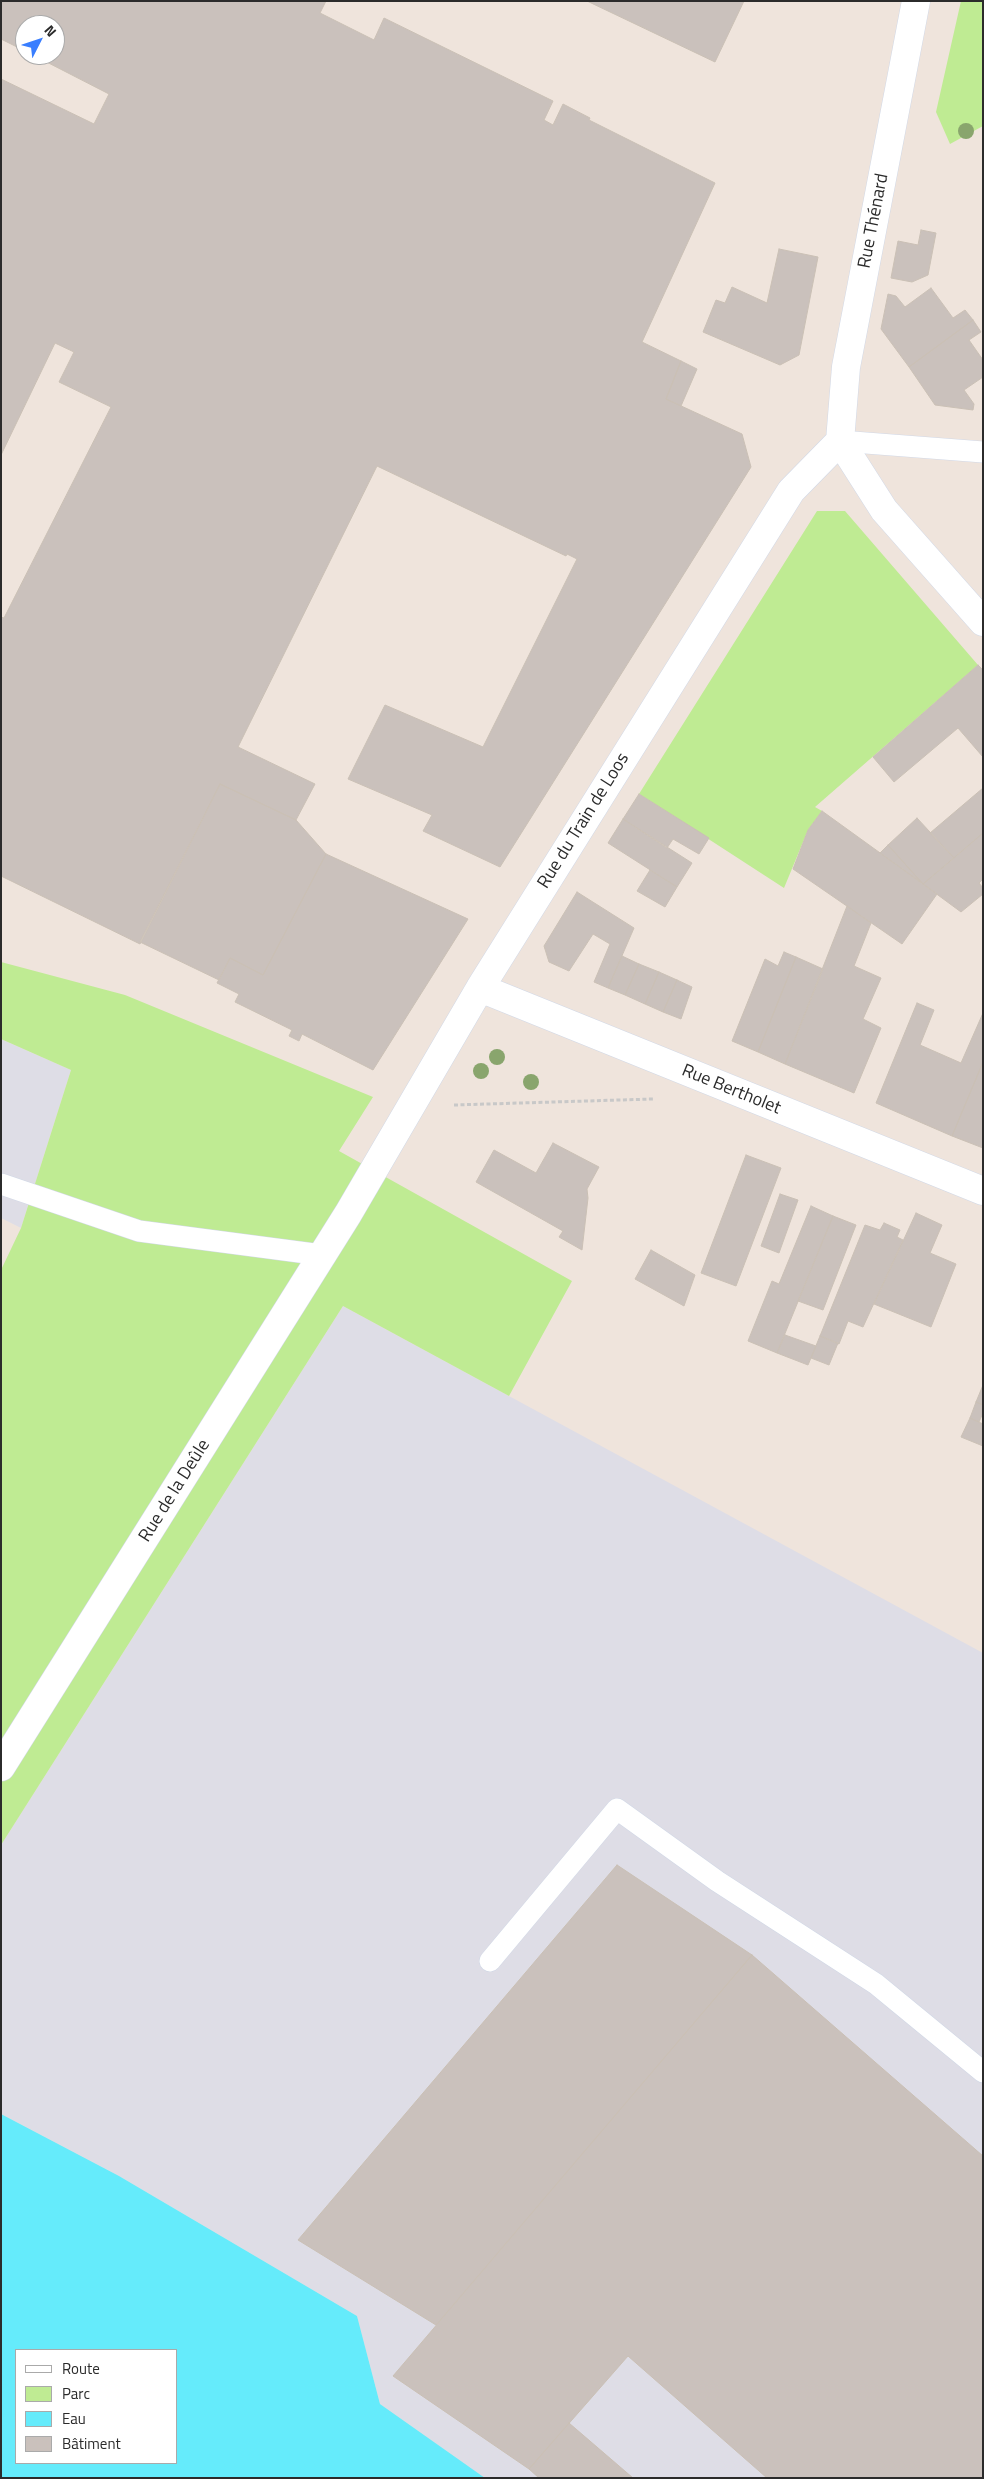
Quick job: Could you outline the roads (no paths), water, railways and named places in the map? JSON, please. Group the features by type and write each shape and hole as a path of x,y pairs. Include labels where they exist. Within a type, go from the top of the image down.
{"street":[{"name":"Rue Thénard","path":"840,441 846,367 916,1"},
{"path":"840,441 884,510 983,622"},
{"name":"Rue du Train de Loos","path":"348,1214 480,988 791,491 840,441"},
{"name":"Rue Bertholet","path":"480,988 983,1191"},
{"name":"Rue de la Deûle","path":"1,1767 348,1214"}],"lane":[{"path":"840,441 983,452"},
{"path":"1,1184 139,1231 322,1255"},
{"path":"490,1961 617,1809 717,1881 876,1984 983,2072"}],"water":[{"path":"1,2114 119,2176 357,2316 380,2404 485,2478 1,2478"}]}
